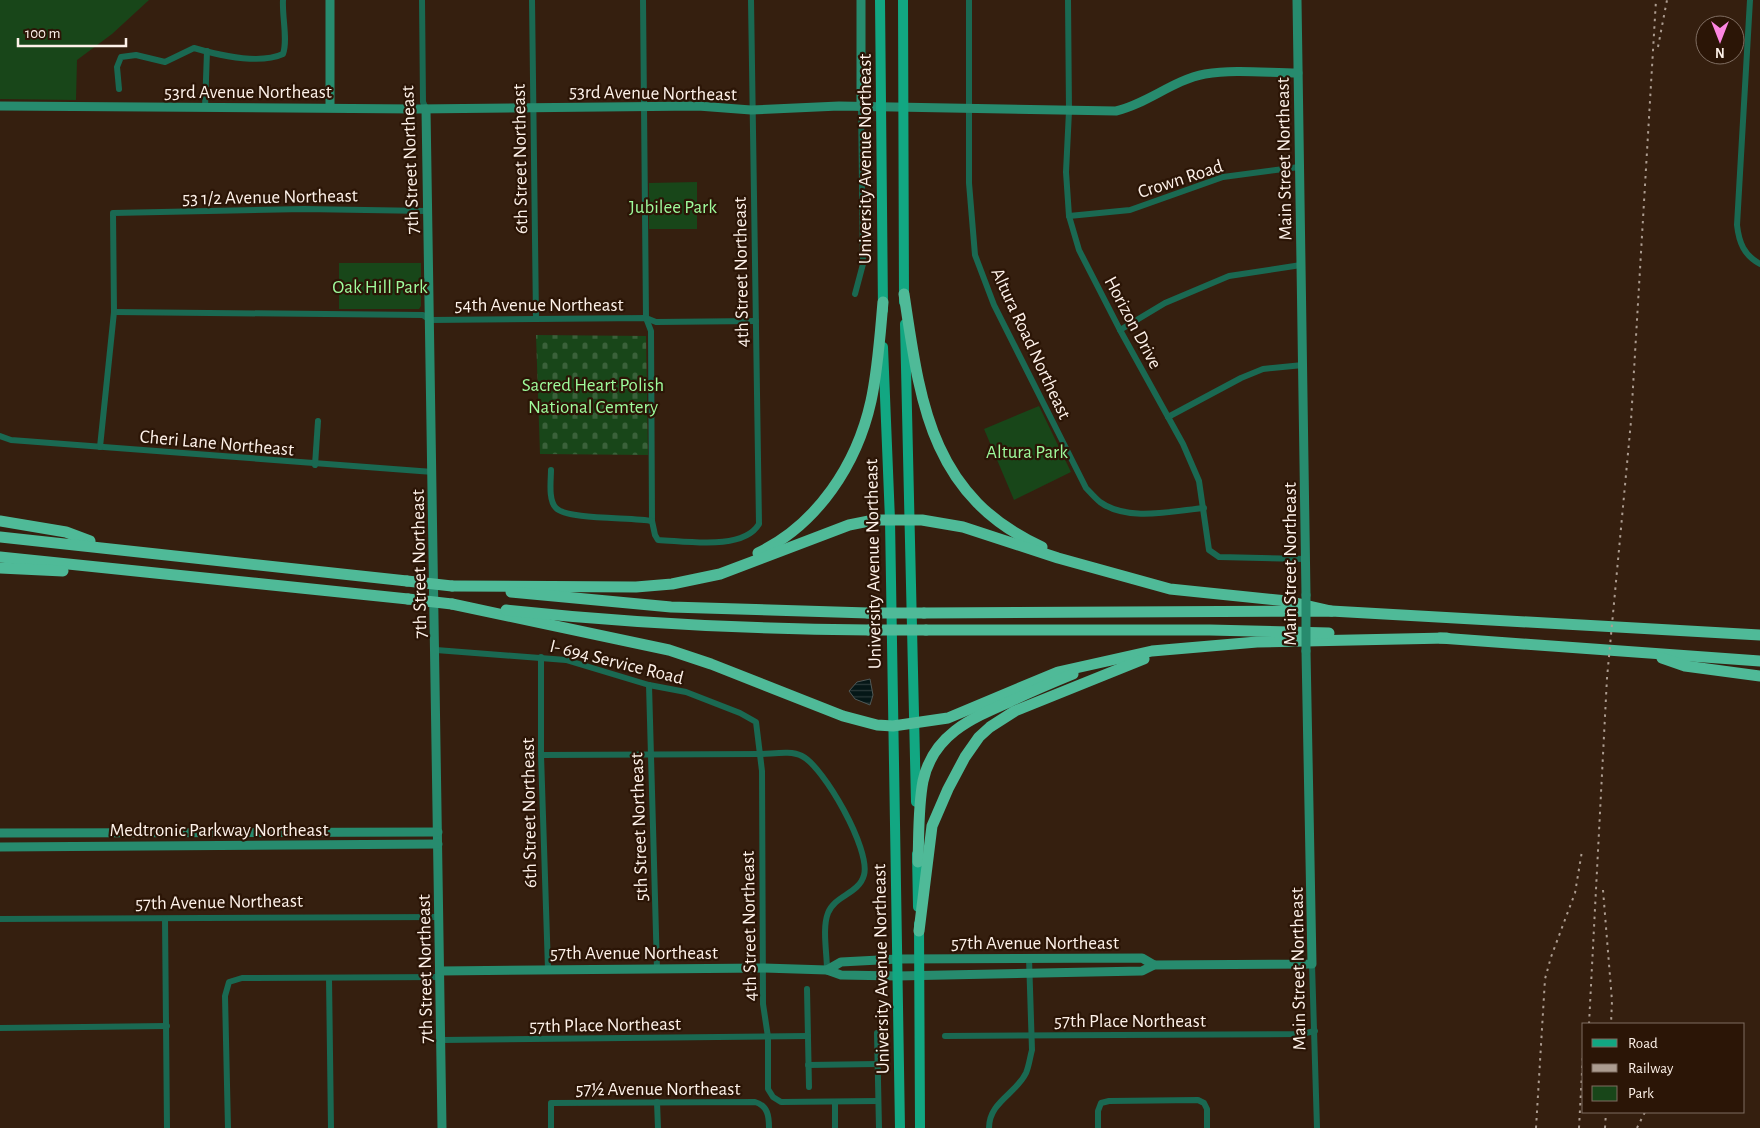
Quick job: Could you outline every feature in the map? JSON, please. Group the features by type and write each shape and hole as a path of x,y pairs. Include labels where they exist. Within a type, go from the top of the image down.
{"highway":[{"path":"904,294 924,409 939,448 960,482 988,512 1024,538 1058,554 1116,574"},
{"path":"698,579 734,566 778,542 807,518 837,483 858,443 871,401 883,302"},
{"path":"452,586 636,587 698,579 731,570 838,528 866,521 911,519 948,523 1053,557 1180,591 1287,601 1331,611"},
{"path":"0,521 66,532 104,546"},
{"path":"0,537 104,546 452,586 671,607 868,613 1331,611 1748,634 1760,633"},
{"path":"0,558 673,625 869,630 1210,630 1307,632 1448,638 1760,661"},
{"path":"0,568 212,579"},
{"path":"452,604 669,650 711,664 843,716 877,725 893,726 915,724 960,714 1058,672 1125,656 1199,646 1278,641 1448,638"},
{"path":"919,931 930,836 935,818 965,757 984,732 1005,716 1025,706 1120,667 1158,655 1199,646"},
{"path":"1649,653 1685,666 1760,676"},
{"path":"918,862 924,780 931,759 947,736 973,718 1081,670 1125,656"}],"main road":[{"name":"University Avenue Northeast","path":"880,0 883,302 890,520 900,1128"},
{"name":"University Avenue Northeast","path":"903,0 905,106 904,294 918,862 920,1128"}],"street":[{"path":"119,89 116,67 121,57 136,55 165,62 194,48 232,57 276,57 283,54 286,46 282,19 283,0"},
{"path":"330,0 330,107"},
{"name":"7th Street Northeast","path":"422,0 433,472 442,1128"},
{"name":"6th Street Northeast","path":"532,0 536,318"},
{"path":"551,470 552,500 556,508 569,515 652,521 651,331 646,318 643,0"},
{"name":"4th Street Northeast","path":"652,521 658,540 706,542 745,537 755,531 759,524 751,110 751,0"},
{"name":"University Avenue Northeast","path":"855,294 863,264 861,0"},
{"name":"Altura Road Northeast","path":"969,0 969,183 976,255 994,305 1086,488 1101,503 1122,510 1143,513 1204,508"},
{"name":"Horizon Drive","path":"1068,0 1069,111 1066,172 1069,216 1079,250 1120,330 1184,444 1199,480 1209,550 1219,557 1306,559"},
{"name":"Main Street Northeast","path":"1297,0 1306,651 1317,1128"},
{"path":"1750,0 1737,225 1738,238 1750,258 1760,264"},
{"path":"205,108 206,51"},
{"name":"53rd Avenue Northeast","path":"0,106 426,109 533,106 644,106 751,110 905,106 969,110 1116,110 1130,108 1181,82 1204,74 1298,73"},
{"name":"Crown Road","path":"1069,216 1130,210 1223,178 1299,168"},
{"name":"53 1/2 Avenue Northeast","path":"114,312 113,213 304,209 427,211"},
{"path":"1120,330 1165,302 1229,276 1301,265"},
{"path":"100,447 114,312"},
{"name":"54th Avenue Northeast","path":"114,312 423,315 430,320 646,318 656,322 756,321"},
{"path":"1168,417 1263,369 1303,365"},
{"path":"315,465 318,421"},
{"name":"Cheri Lane Northeast","path":"0,436 12,440 315,465 433,472"},
{"name":"I- 694 Service Road","path":"436,650 566,660 649,684 686,692 740,713 756,722"},
{"name":"6th Street Northeast","path":"541,657 541,755 548,969"},
{"name":"5th Street Northeast","path":"649,684 657,969"},
{"name":"4th Street Northeast","path":"756,722 762,770 763,1004 768,1037 768,1089 772,1097 781,1102 835,1102"},
{"path":"541,755 796,754 811,763 837,800 864,856 864,875 860,884 837,901 828,913 827,970"},
{"path":"327,832 327,845"},
{"name":"Medtronic Parkway Northeast","path":"0,833 438,832"},
{"path":"14,833 14,847"},
{"path":"39,833 39,847"},
{"name":"Medtronic Parkway Northeast","path":"0,847 438,844"},
{"name":"57th Avenue Northeast","path":"0,919 439,917"},
{"path":"165,919 167,1128"},
{"path":"989,1128 992,1114 997,1105 1015,1088 1026,1073 1032,1050 1029,958"},
{"name":"57th Avenue Northeast","path":"827,970 841,962 898,959 1142,958 1154,965"},
{"name":"57th Avenue Northeast","path":"440,974 548,969 764,968 827,970 842,975 898,976 1142,971 1154,965 1312,964"},
{"path":"228,1128 225,996 229,982 242,978 329,978 440,974"},
{"path":"329,978 331,1128"},
{"path":"807,989 809,1087"},
{"path":"0,1028 167,1026"},
{"name":"57th Place Northeast","path":"945,1036 1301,1034 1315,1031"},
{"path":"877,1033 879,1128"},
{"name":"57th Place Northeast","path":"442,1040 808,1036"},
{"path":"808,1065 877,1064"},
{"path":"1098,1128 1098,1111 1101,1103 1109,1100 1198,1100 1204,1103 1207,1109 1207,1128"},
{"path":"657,1102 658,1128"},
{"name":"57½ Avenue Northeast","path":"551,1128 551,1103 657,1102 755,1102 764,1107 769,1118 769,1128"},
{"path":"835,1128 835,1102 878,1102"}],"green space":[{"path":"0,0 149,0 112,34 77,60 76,100 0,99"},
{"name":"Jubilee Park","path":"697,182 697,229 649,229 649,183"},
{"name":"Oak Hill Park","path":"339,263 421,263 421,306 419,309 339,309"},
{"name":"Sacred Heart Polish National Cemtery","path":"536,335 646,336 648,455 540,454"},
{"name":"Altura Park","path":"1039,406 1071,472 1014,500 984,429"}],"shaded area":[{"path":"870,679 873,695 870,705 855,699 849,691 857,682"}],"railway":[{"path":"1589,1023 1607,678 1631,421 1656,0"},
{"path":"1658,47 1667,0"},
{"path":"1536,1128 1545,979 1551,957 1575,893 1582,851"},
{"path":"1603,890 1612,1001 1611,1023"},
{"path":"1579,1128 1582,1072"},
{"path":"1605,1128 1606,1113"},
{"path":"1637,1128 1644,1113"}]}
